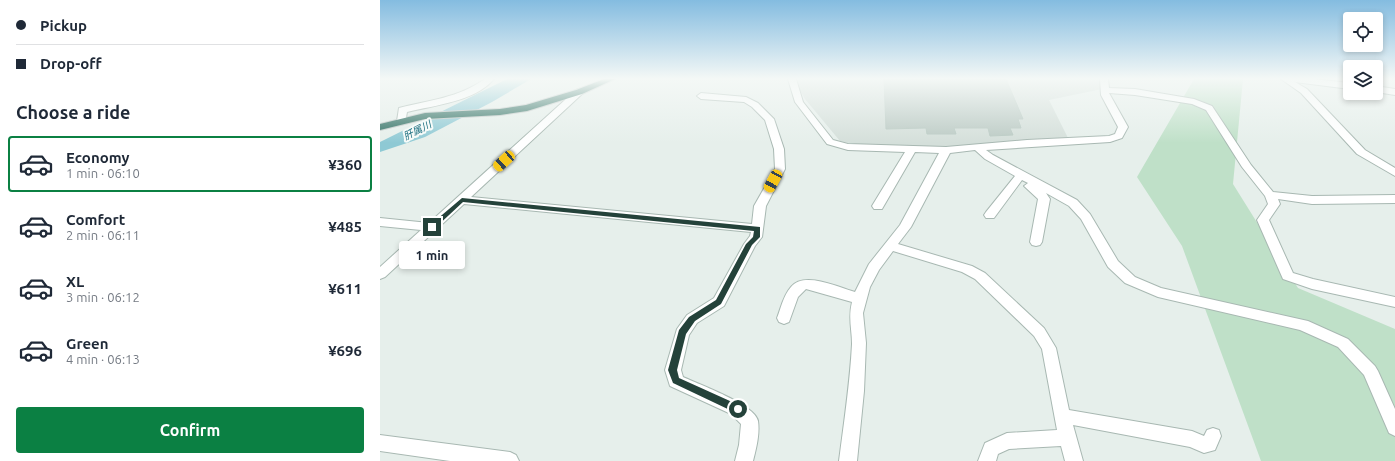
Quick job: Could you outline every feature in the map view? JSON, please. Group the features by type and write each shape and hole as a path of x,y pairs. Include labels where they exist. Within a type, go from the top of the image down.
{"highway":[{"path":"380,126 425,116 500,112 544,104 554,101"}],"street":[{"path":"402,121 402,110 443,101"},
{"path":"380,274 570,101"},
{"path":"744,461 748,445 750,421 738,409 676,381 673,370 682,333 692,319 719,302 750,244 756,237 760,206 780,169 779,149 769,119 755,105 747,101"},
{"path":"799,101 830,142 848,147 911,150 946,150 1110,139 1119,136 1123,126 1108,101"},
{"path":"1185,101 1194,102 1209,108 1247,166 1270,195 1274,204 1263,220 1288,276 1312,284 1395,302"},
{"path":"1313,101 1361,152 1395,173"},
{"path":"977,147 1041,194 1044,199 1036,242"},
{"path":"878,206 911,150"},
{"path":"848,461 856,391 859,343 856,313 863,287 874,267 905,227 946,150"},
{"path":"990,215 1018,176"},
{"path":"1018,176 1073,203 1086,217 1113,264 1130,280 1158,292 1303,325 1343,343 1370,371 1395,428"},
{"path":"1270,195 1312,200 1395,200"},
{"path":"462,200 757,229"},
{"path":"380,222 432,227"},
{"path":"889,246 967,269 980,276 1039,332 1049,348 1067,438 1074,461"},
{"path":"784,318 796,289 802,284 810,284 860,299"},
{"path":"1063,416 1192,439 1204,445 1209,444 1213,436"},
{"path":"987,461 991,449 1007,441 1067,438"},
{"path":"380,443 510,461"}],"shaded area":[{"path":"806,101 1049,101 1068,138 942,147 864,146 840,141"}],"green space":[{"path":"1181,101 1241,101 1233,184 1298,288 1395,329 1395,461 1261,461 1182,246 1137,177"}],"water":[{"name":"肝属川","path":"464,101 495,101 425,137 380,152 380,142"}],"building":[{"path":"885,101 1015,101 1023,119 1018,119 1021,128 1010,128 1013,135 990,136 988,128 954,128 956,134 927,134 926,128 886,129"}],"route":[{"path":"432,227 462,200 757,229 756,237 750,244 719,302 692,319 682,333 673,370 676,381 738,409"}]}
